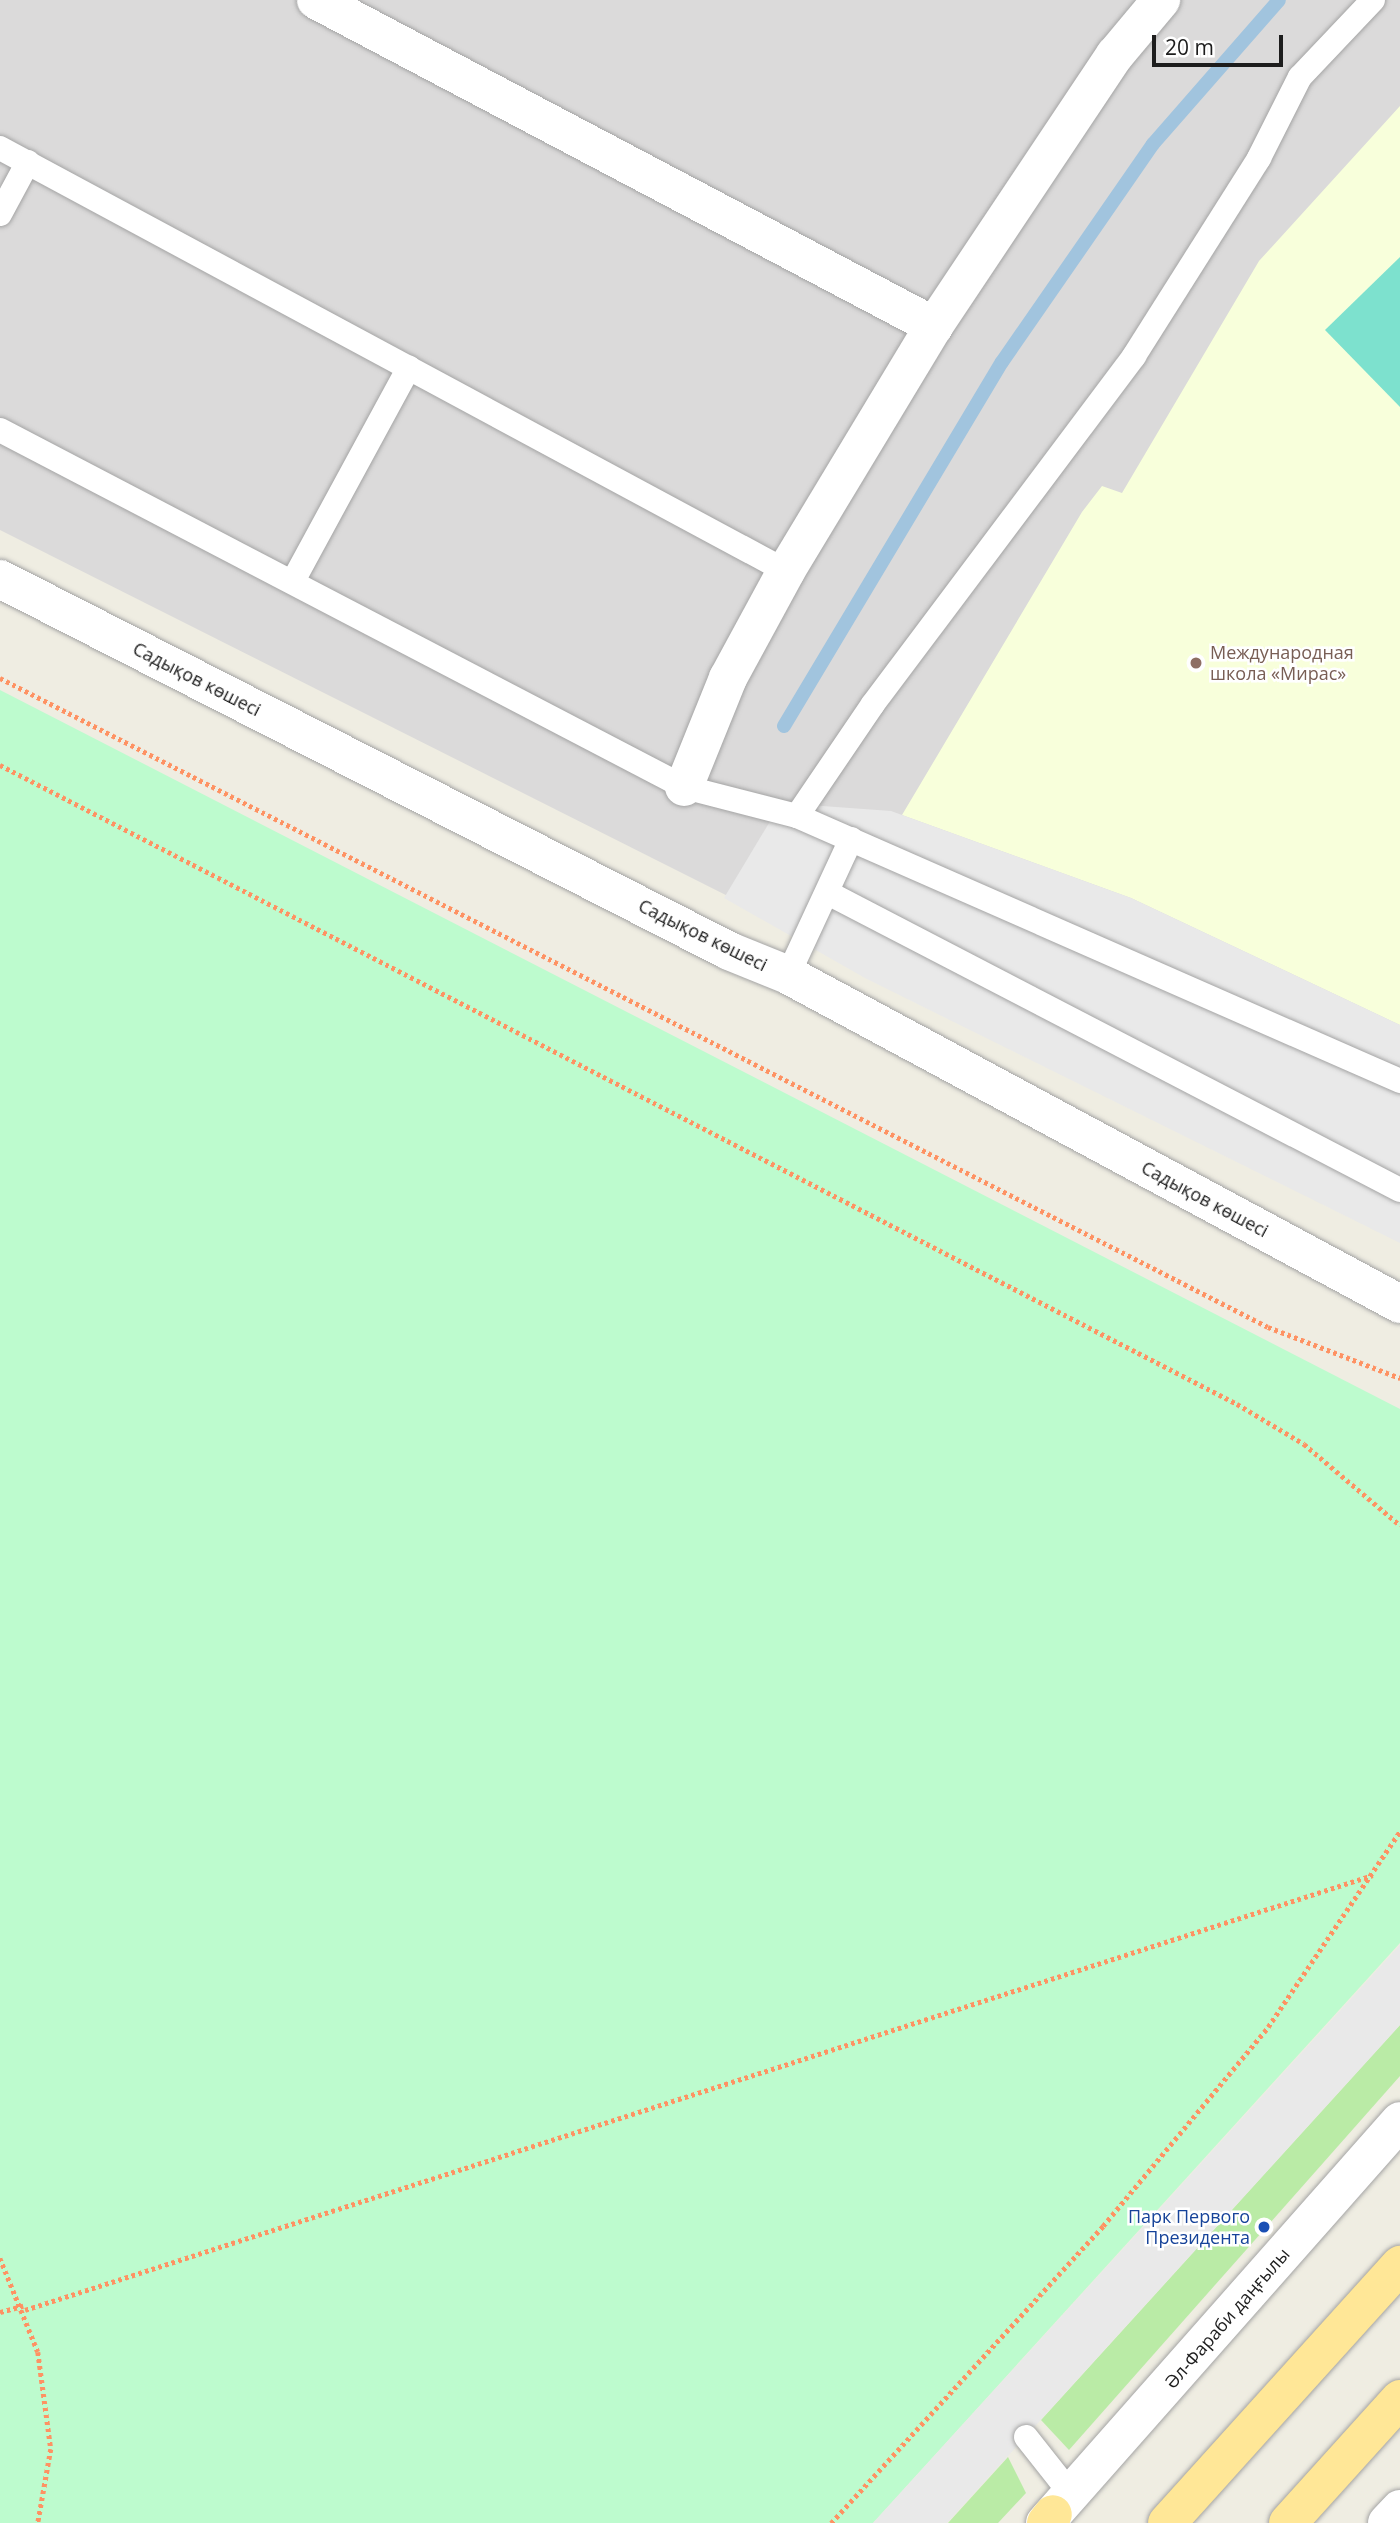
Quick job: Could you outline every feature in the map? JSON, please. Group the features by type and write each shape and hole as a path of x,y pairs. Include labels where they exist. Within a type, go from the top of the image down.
{"main road":[{"path":"1167,2523 1400,2265"},
{"path":"1288,2523 1400,2399"}],"street":[{"path":"316,0 934,326"},
{"path":"684,787 728,678 786,571 934,326 1115,55 1161,0"},
{"name":"Садықов көшесі","path":"0,579 729,951 789,975 1400,1304"},
{"name":"Әл-Фараби даңғылы","path":"1054,2514 1400,2121"},
{"path":"1387,2523 1400,2509"}],"lane":[{"path":"797,816 881,692 1133,356 1259,158 1300,77 1373,0"},
{"path":"0,148 786,571"},
{"path":"0,214 28,162"},
{"path":"293,581 409,367"},
{"path":"0,430 684,787 797,816 1400,1081"},
{"path":"789,975 830,894 851,839"},
{"path":"830,894 1400,1190"},
{"path":"1026,2437 1054,2514"}],"path":[{"path":"0,678 1268,1327 1400,1378"},
{"path":"0,765 1237,1404 1304,1444 1400,1525"},
{"path":"831,2523 1103,2226 1268,2027 1373,1875 1400,1831"},
{"path":"0,2312 24,2308 1373,1875"},
{"path":"0,2258 24,2308 51,2449 38,2523"}],"shaded area":[{"path":"0,0 1400,0 1400,1234 0,530"},
{"name":"Международная школа «Мирас»","path":"1400,106 1400,1025 1131,898 902,815 1082,512 1102,486 1122,493 1259,261"},
{"path":"1400,257 1400,407 1325,330"},
{"path":"781,803 891,811 1131,898 1400,1025 1400,1243 865,978 724,898"},
{"path":"1400,1945 1400,2025 947,2523 873,2523"}],"green space":[{"path":"0,690 1400,1409 1400,1943 873,2523 0,2523"},
{"path":"1400,2025 1400,2076 1069,2450 1041,2420"},
{"path":"1008,2457 1026,2493 998,2523 948,2523"}],"waterway":[{"path":"784,726 1002,362 1153,144 1279,0"}],"place":[{"name":"Международная школа «Мирас»","path":"1196,663"},
{"name":"Парк Первого Президента","path":"1264,2227"}]}
